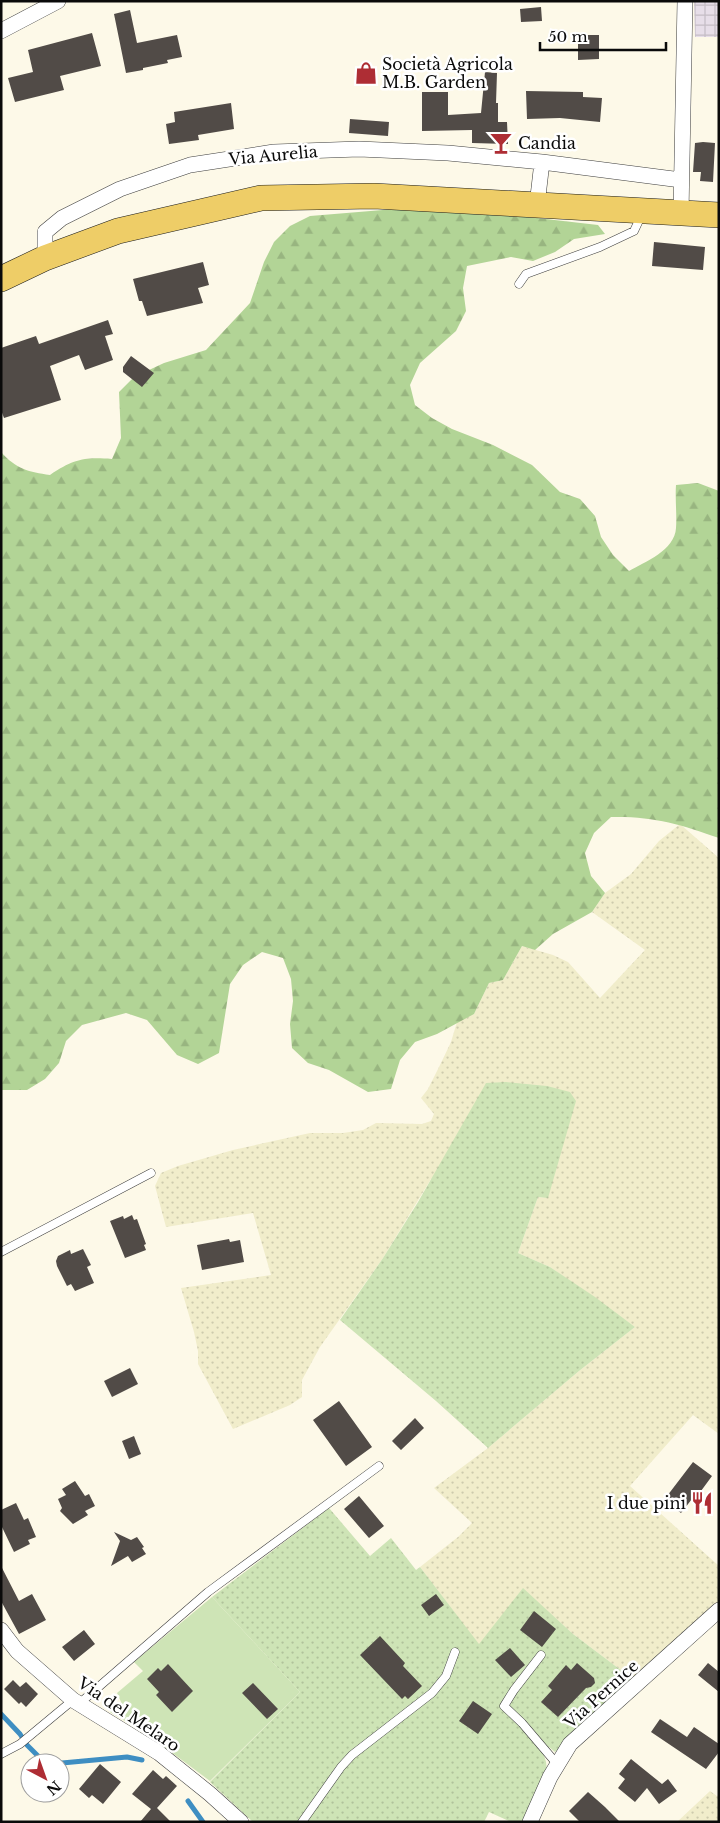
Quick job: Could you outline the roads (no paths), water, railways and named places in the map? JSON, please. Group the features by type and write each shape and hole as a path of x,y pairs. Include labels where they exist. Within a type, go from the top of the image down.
{"main road":[{"path":"1,279 45,258 118,231 261,198 374,196 719,215"}],"street":[{"path":"1,31 58,1"},
{"path":"681,213 685,1"},
{"name":"Via Aurelia","path":"45,258 45,232 62,218 120,189 190,165 274,152 359,149 448,153 542,162 681,180"},
{"path":"537,205 542,162"},
{"name":"Via Pernice","path":"530,1822 557,1764 570,1744 719,1610"},
{"name":"Via del Melaro","path":"1,1630 17,1651 77,1701 159,1753 241,1822"}],"lane":[{"path":"519,284 526,274 600,247 634,231 644,210"},
{"path":"1,1252 151,1173"},
{"path":"1,1754 20,1744 77,1701 208,1592 379,1466"},
{"path":"302,1822 341,1767 352,1755 432,1693 446,1676 456,1652"},
{"path":"541,1654 504,1706 522,1723 557,1764"}],"waterway":[{"path":"1,1714 43,1761 62,1763 127,1757 142,1760"},
{"path":"188,1801 203,1822"}],"place":[{"name":"Società Agricola M.B. Garden","path":"366,73"},
{"name":"Candia","path":"501,143"},
{"name":"I due pini","path":"702,1503"}]}
